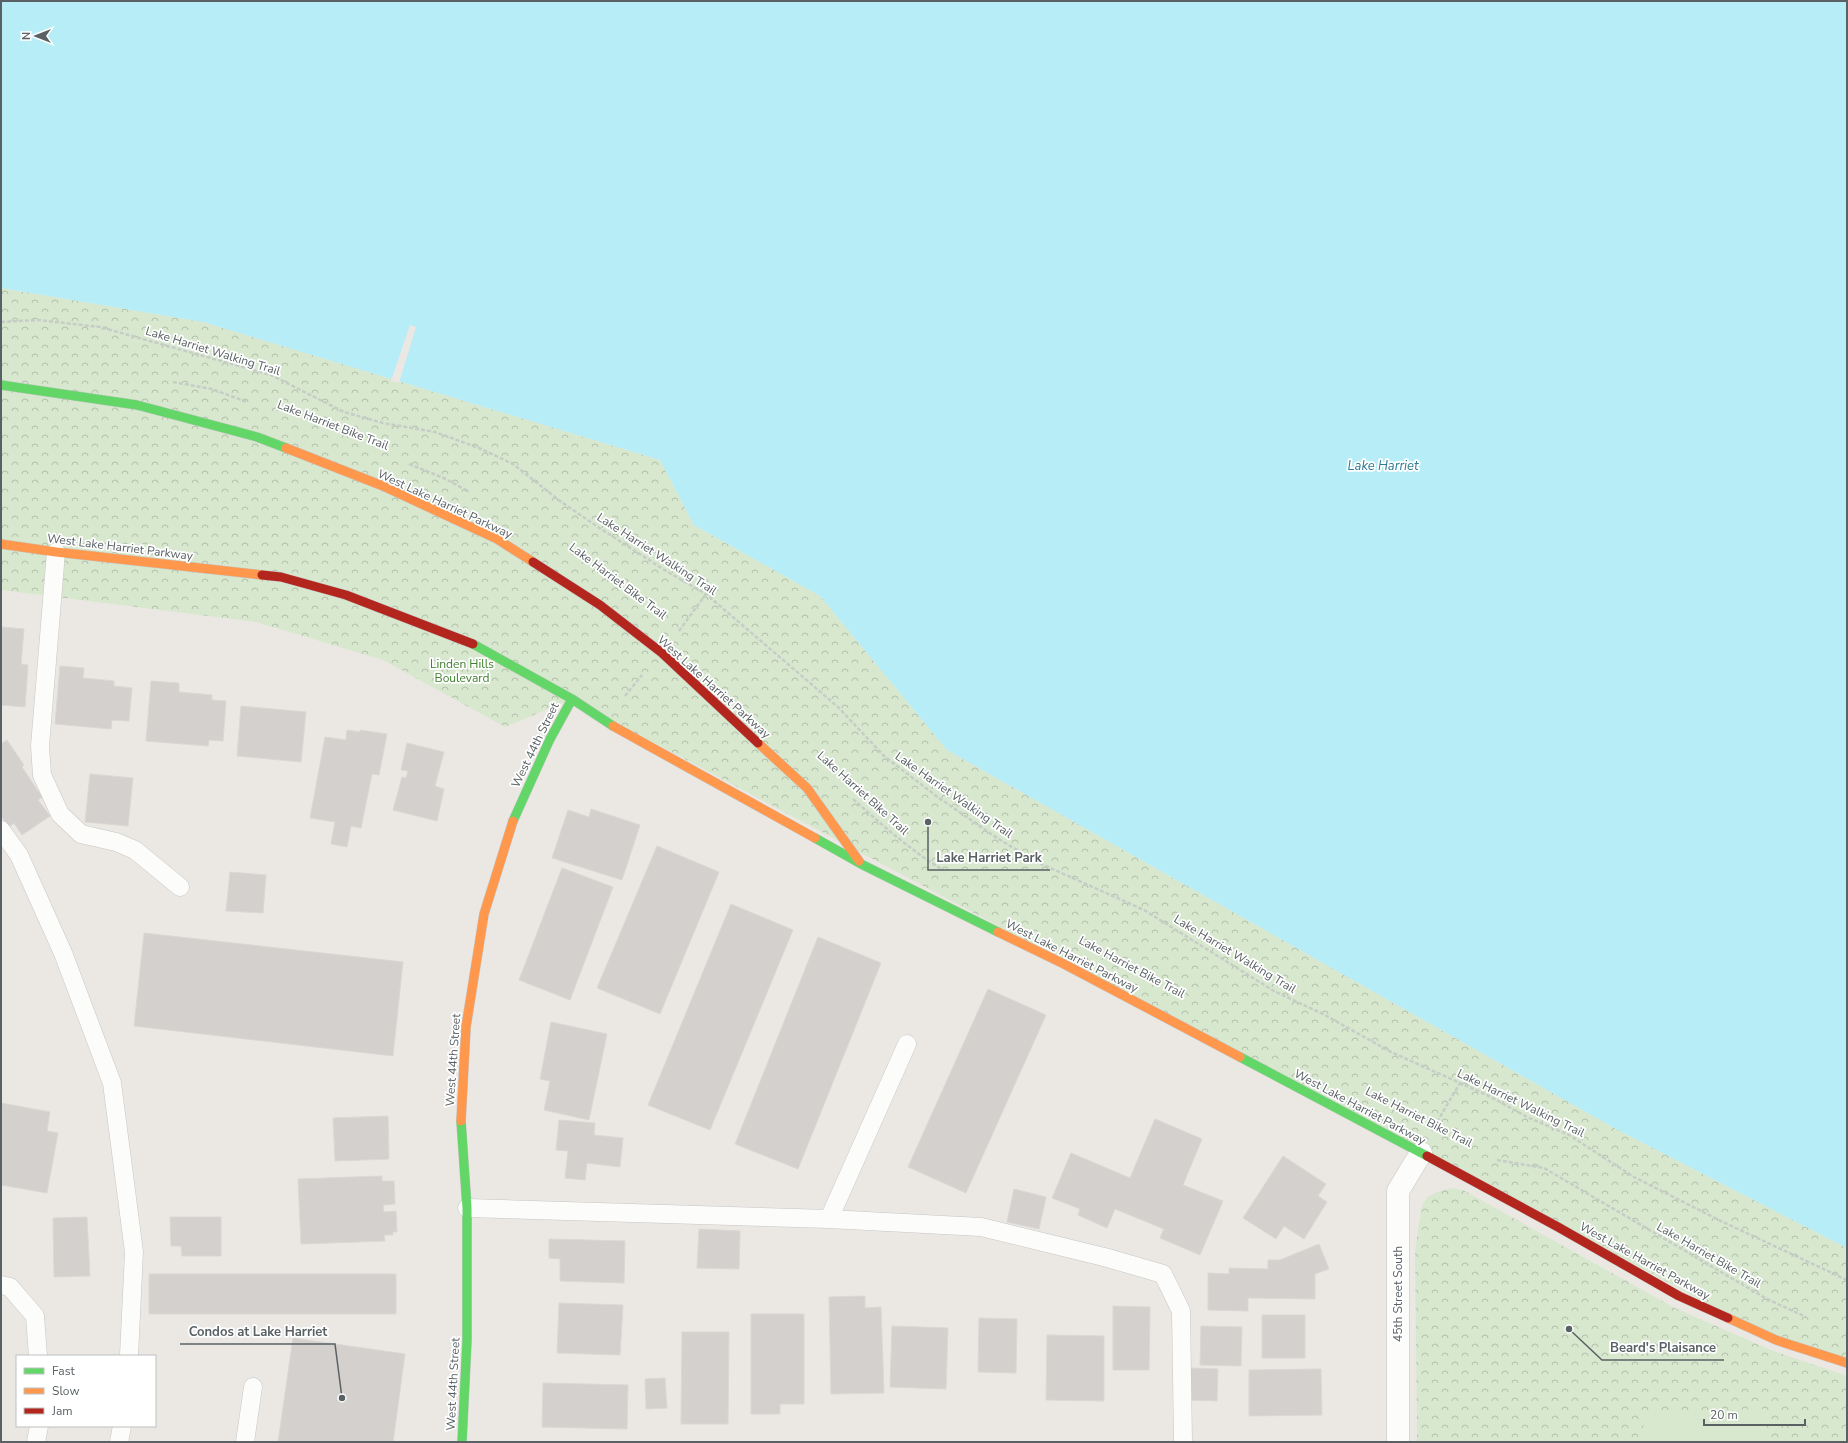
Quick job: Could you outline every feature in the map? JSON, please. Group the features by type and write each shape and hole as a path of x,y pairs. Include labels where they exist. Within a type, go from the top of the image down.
{"street":[{"name":"West Lake Harriet Parkway","path":"1,385 138,405 257,437 383,486 497,539 600,605 662,653 807,788 863,866"},
{"name":"West Lake Harriet Parkway","path":"1,544 56,552 281,577 346,595 471,642 572,699 605,721 863,866 1426,1143 1558,1227 1679,1296 1776,1340 1847,1363"},
{"name":"West 44th Street","path":"462,1442 467,1340 467,1208 461,1121 466,1027 484,914 516,812 550,739 572,699"},
{"name":"45th Street South","path":"1398,1442 1398,1191 1426,1143"}],"lane":[{"path":"56,552 40,746 42,775 60,814 81,834 116,842 135,850 180,887"},
{"path":"1,830 19,855 63,953 112,1083 134,1252 129,1355"},
{"path":"829,1219 907,1044"},
{"path":"467,1208 829,1219 981,1227 1104,1257 1163,1274 1181,1310 1183,1442"},
{"path":"1,1285 10,1286 35,1316 38,1355"},
{"path":"245,1442 253,1387"},
{"path":"36,1442 39,1427"},
{"path":"119,1442 122,1427"}],"path":[{"name":"Lake Harriet Walking Trail","path":"1,322 38,320 100,326 271,375 344,412 383,423 436,432 479,448 513,464 560,502 666,571 706,594 838,707 884,756 939,798 997,838 1039,863 1144,910 1274,991 1323,1014 1392,1052 1489,1096 1527,1117 1569,1135 1634,1177 1723,1222 1847,1280"},
{"path":"166,381 212,389 248,403"},
{"path":"406,462 446,479 473,494"},
{"path":"675,636 706,594"},
{"path":"625,696 645,672"},
{"name":"Lake Harriet Bike Trail","path":"852,798 880,823 927,860 948,873"},
{"path":"1426,1143 1460,1083"},
{"name":"Lake Harriet Bike Trail","path":"1492,1158 1544,1168 1766,1299 1808,1318"}],"green space":[{"name":"Linden Hills Boulevard","path":"1,288 203,322 660,460 694,525 820,596 947,750 1616,1129 1847,1248 1847,1363 1776,1340 572,699 505,727 383,660 256,622 1,590"},
{"path":"1451,1188 1463,1190 1675,1308 1771,1350 1847,1376 1847,1442 1417,1442 1415,1252 1421,1209 1427,1197"},
{"path":"1765,1409 1766,1442 1644,1442 1643,1412"}],"water":[{"name":"Lake Harriet","path":"1,1 1847,1 1847,1248 1616,1129 947,750 820,596 694,525 660,460 203,322 1,288"}],"pier":[{"path":"410,325 416,327 399,383 391,381"}],"building":[{"path":"2,627 24,629 21,664 28,665 25,707 1,705"},
{"path":"60,666 84,668 83,678 114,681 114,686 132,688 129,721 112,720 111,729 55,724"},
{"path":"151,681 179,683 179,692 212,695 212,700 226,701 223,741 209,740 208,746 146,741"},
{"path":"241,706 306,712 301,762 237,756"},
{"path":"347,730 360,732 360,730 387,734 379,775 372,774 361,828 351,826 347,847 331,844 335,822 310,818 325,737 346,740"},
{"path":"7,740 24,765 22,767 42,797 38,800 50,816 22,835 14,823 9,827 1,816 1,744"},
{"path":"407,743 444,752 435,786 444,789 437,821 393,810 402,777 406,778 408,771 401,770"},
{"path":"90,774 133,778 128,826 85,822"},
{"path":"591,809 640,825 622,880 552,858 568,810 589,817"},
{"path":"657,846 719,872 660,1014 597,988"},
{"path":"562,868 613,887 570,1000 519,980"},
{"path":"230,872 266,875 263,913 226,911"},
{"path":"731,904 793,930 710,1130 648,1105"},
{"path":"144,933 403,962 393,1056 134,1026"},
{"path":"818,937 881,963 798,1169 735,1144"},
{"path":"988,989 1046,1015 966,1193 908,1167"},
{"path":"551,1022 607,1034 589,1120 544,1110 550,1081 540,1079"},
{"path":"1,1103 50,1112 47,1131 58,1133 47,1193 1,1185"},
{"path":"388,1116 389,1159 335,1161 333,1118"},
{"path":"1155,1119 1202,1139 1183,1185 1223,1201 1200,1255 1160,1238 1164,1229 1115,1209 1107,1228 1078,1215 1080,1209 1052,1198 1071,1153 1130,1178"},
{"path":"559,1120 595,1123 594,1135 623,1138 620,1167 587,1163 585,1180 565,1178 568,1151 556,1150"},
{"path":"1283,1156 1326,1184 1318,1196 1327,1202 1304,1239 1284,1226 1276,1239 1243,1218"},
{"path":"382,1176 382,1181 394,1181 395,1204 383,1205 384,1212 396,1211 397,1232 393,1232 393,1235 384,1235 385,1241 301,1244 298,1179"},
{"path":"1014,1189 1046,1197 1039,1229 1007,1222"},
{"path":"87,1217 90,1276 54,1277 53,1218"},
{"path":"170,1217 221,1217 221,1256 182,1256 181,1246 171,1246"},
{"path":"699,1229 740,1231 739,1269 697,1268"},
{"path":"549,1239 625,1241 624,1283 560,1281 560,1259 549,1258"},
{"path":"1319,1244 1329,1269 1315,1274 1315,1299 1248,1298 1248,1311 1208,1310 1208,1273 1229,1274 1229,1268 1268,1269 1268,1260 1280,1260"},
{"path":"149,1274 396,1274 396,1314 149,1314"},
{"path":"865,1296 865,1308 881,1307 884,1393 831,1394 829,1297"},
{"path":"559,1303 623,1305 620,1355 557,1353"},
{"path":"1113,1306 1150,1307 1149,1370 1113,1370"},
{"path":"751,1314 804,1314 804,1404 780,1404 780,1414 751,1414"},
{"path":"1262,1315 1305,1315 1305,1358 1262,1358"},
{"path":"979,1318 1017,1319 1016,1373 978,1372"},
{"path":"892,1326 948,1328 946,1389 890,1387"},
{"path":"1201,1326 1242,1327 1241,1366 1200,1365"},
{"path":"682,1332 729,1332 728,1424 681,1424"},
{"path":"1047,1335 1104,1336 1104,1401 1046,1400"},
{"path":"293,1338 405,1354 393,1442 278,1442"},
{"path":"1191,1368 1218,1369 1217,1401 1190,1400"},
{"path":"1321,1369 1322,1415 1249,1416 1249,1370"},
{"path":"665,1378 667,1408 646,1409 645,1379"},
{"path":"543,1383 628,1385 627,1429 542,1427"}],"traffic: fast":[{"path":"1,385 137,405 257,437 286,448"},
{"path":"473,644 572,699 613,726"},
{"path":"513,821 550,739 572,699"},
{"path":"815,838 863,865 998,932"},
{"path":"1240,1057 1427,1156"},
{"path":"461,1121 467,1208 467,1340 462,1442"}],"traffic: slow":[{"path":"286,448 383,486 497,539 533,562"},
{"path":"1,544 56,552 262,575"},
{"path":"613,726 815,838"},
{"path":"758,743 807,788 859,861"},
{"path":"461,1121 466,1027 484,914 513,821"},
{"path":"998,932 1064,964 1240,1057"},
{"path":"1728,1318 1776,1340 1847,1363"}],"traffic: jam":[{"path":"533,562 600,605 662,653 758,743"},
{"path":"262,575 281,577 346,595 473,644"},
{"path":"1427,1156 1558,1227 1679,1296 1728,1318"}],"place":[{"name":"Lake Harriet Park","path":"928,822"},
{"name":"Beard's Plaisance","path":"1569,1329"},
{"name":"Condos at Lake Harriet","path":"342,1398"}]}
